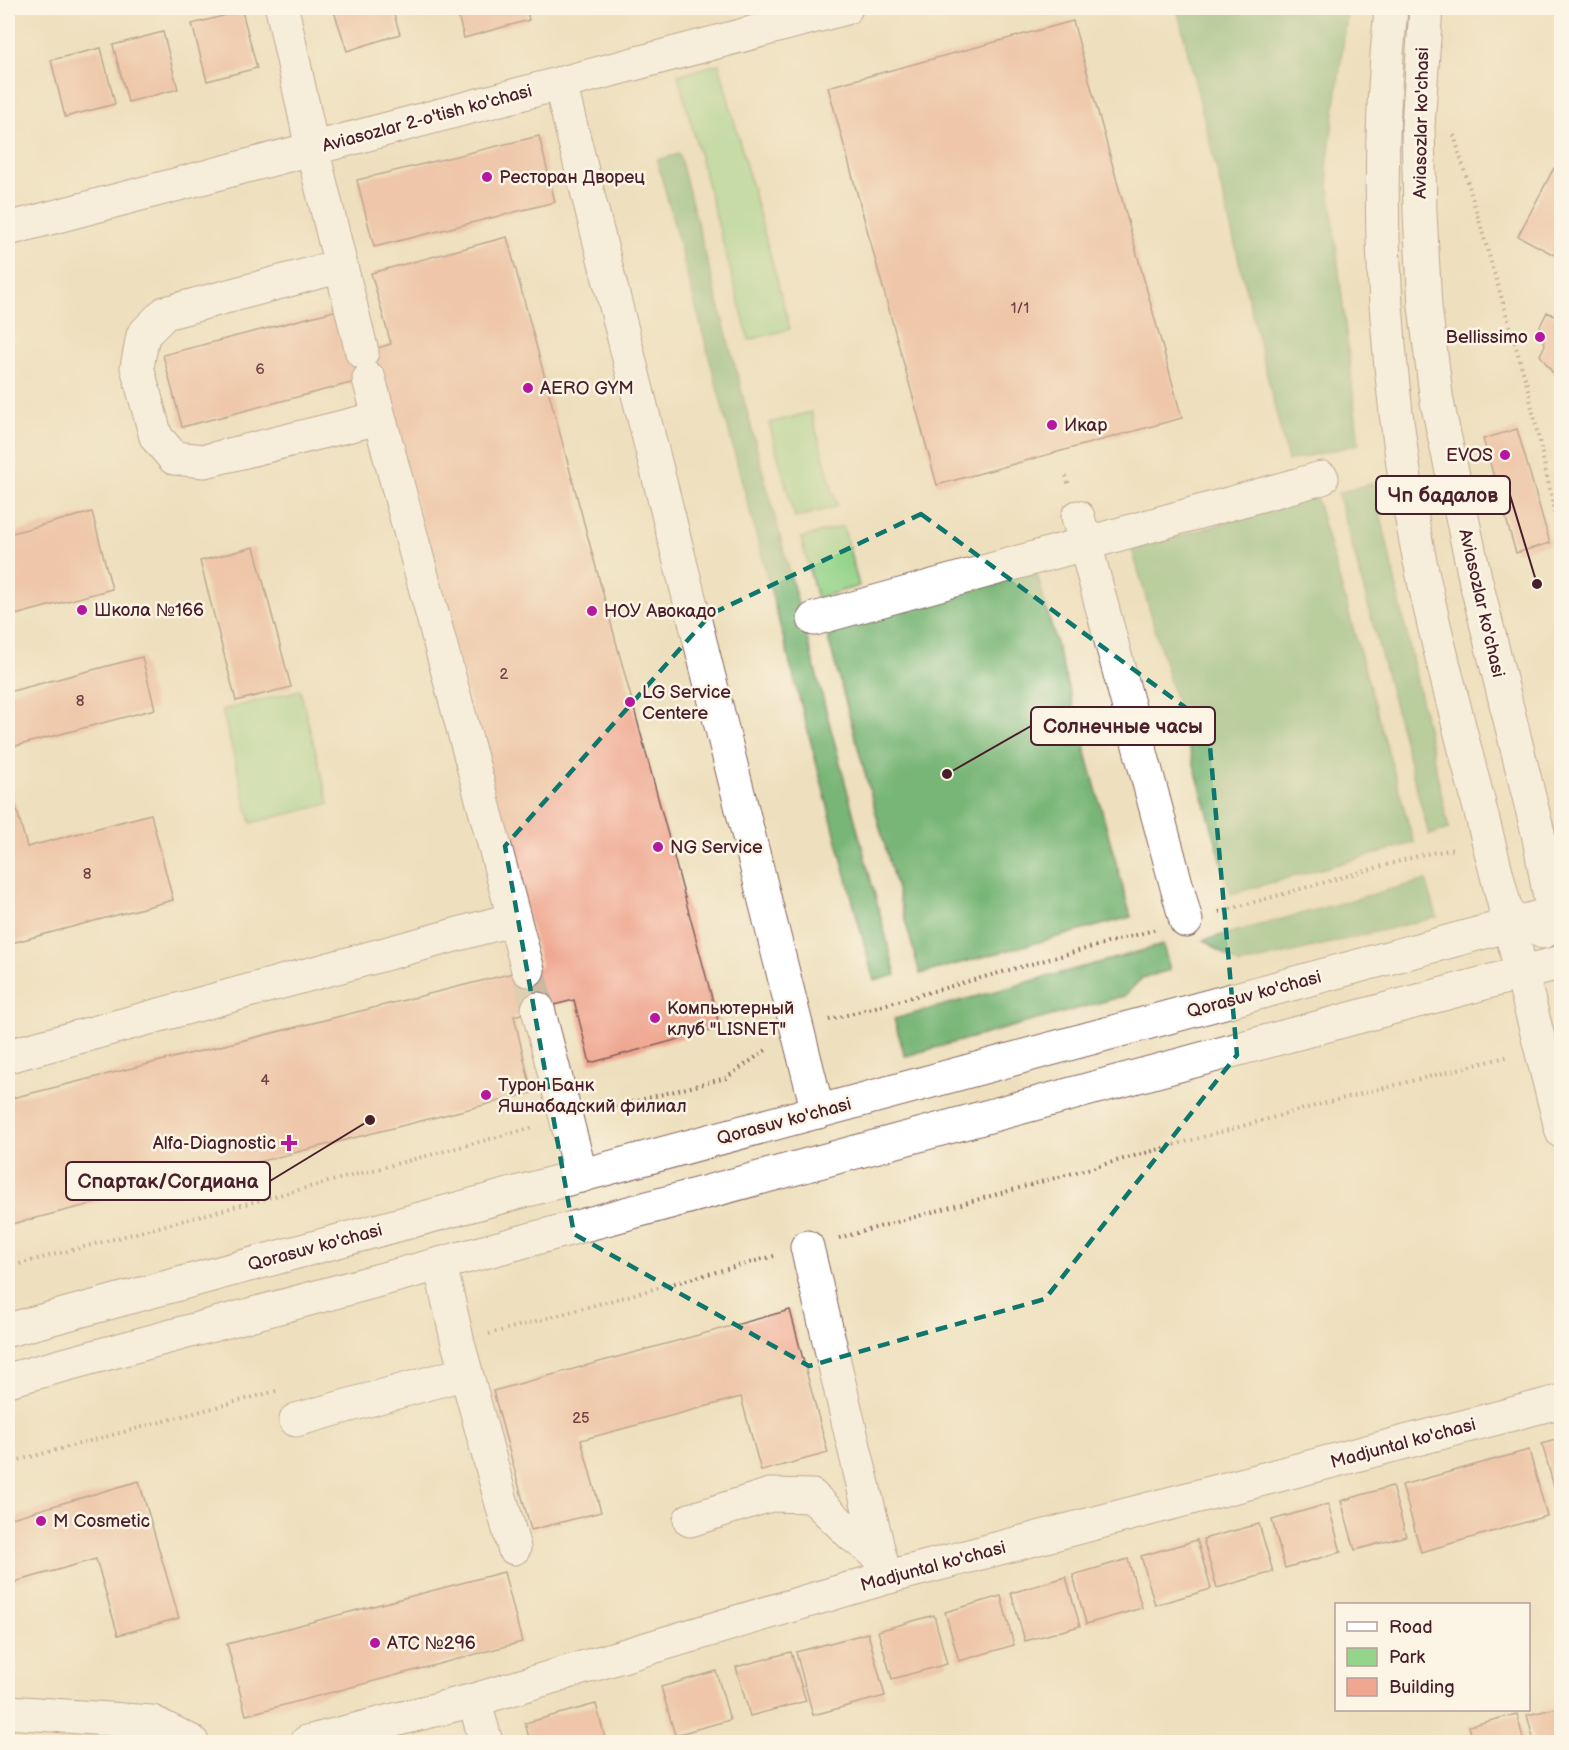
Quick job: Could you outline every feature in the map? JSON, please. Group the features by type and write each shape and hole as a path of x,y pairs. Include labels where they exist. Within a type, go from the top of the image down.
{"main road":[{"path":"282,8 312,148 366,365 528,970"},
{"name":"Aviasozlar 2-o'tish ko'chasi","path":"8,229 846,8"},
{"name":"Aviasozlar ko'chasi","path":"1391,8 1385,98 1383,232 1387,312 1404,474 1427,597 1508,926 1562,1132"},
{"name":"Aviasozlar ko'chasi","path":"1426,8 1418,126 1420,213 1425,307 1437,402 1476,582 1557,913"},
{"path":"560,83 818,1112"},
{"path":"341,266 165,313 142,335 138,367 140,377 156,437 174,458 205,461 380,418"},
{"path":"814,619 1081,530 1322,478"},
{"path":"1081,530 1186,921"},
{"path":"1521,973 1557,913"},
{"name":"Qorasuv ko'chasi","path":"8,1330 1557,913"},
{"path":"8,1056 514,919"},
{"path":"8,1380 1562,962"},
{"path":"538,1009 581,1176"},
{"path":"807,1247 883,1567"},
{"path":"440,1264 466,1373 514,1548"},
{"path":"296,1420 466,1373"},
{"name":"Madjuntal ko'chasi","path":"307,1743 474,1700 883,1567 1562,1401"},
{"path":"690,1520 770,1495 812,1496 883,1567"},
{"path":"474,1700 486,1743"},
{"path":"8,1712 152,1722 192,1743"}],"path":[{"path":"1454,134 1527,385 1562,546"}],"highlighted area":[{"path":"921,514 1208,724 1237,1055 1045,1299 809,1366 574,1234 505,846 711,614"}],"green space":[{"path":"1177,8 1348,8 1327,167 1359,444 1288,461"},
{"path":"719,64 790,329 749,340 678,75"},
{"path":"679,154 896,975 874,981 657,160"},
{"path":"811,412 837,506 795,518 769,423"},
{"path":"1374,483 1449,829 1429,835 1338,493"},
{"path":"1316,497 1414,843 1231,894 1132,549"},
{"path":"843,526 859,586 817,598 801,538"},
{"path":"1036,570 1131,917 920,974 825,627"},
{"path":"300,690 329,804 251,823 222,710"},
{"path":"1426,880 1437,917 1240,965 1204,940"},
{"path":"1163,945 1170,970 1142,978 1124,996 905,1056 894,1019"}],"building":[{"path":"333,8 392,8 400,34 347,51"},
{"path":"456,8 526,8 529,20 464,38"},
{"path":"242,11 257,68 207,81 192,24"},
{"path":"1073,21 1182,418 937,485 828,87"},
{"path":"163,32 178,89 128,102 113,45"},
{"path":"101,48 115,104 65,117 51,60"},
{"path":"539,136 555,202 374,247 357,180"},
{"path":"1554,168 1562,172 1562,259 1518,236"},
{"path":"507,237 720,1028 590,1063 574,1000 538,1009 514,1016 532,1093 8,1225 8,1099 541,966 382,375 182,427 163,355 338,310 350,356 391,344 371,273"},
{"path":"1547,312 1562,320 1562,377 1552,372 1540,355 1545,345 1540,326"},
{"path":"1517,429 1550,543 1516,553 1483,439"},
{"path":"92,512 112,589 8,617 8,534"},
{"path":"254,547 291,687 236,701 200,561"},
{"path":"142,657 155,709 8,748 8,692"},
{"path":"8,777 27,847 151,814 173,900 8,944"},
{"path":"790,1310 828,1453 761,1471 741,1397 581,1440 601,1512 531,1530 493,1391"},
{"path":"1562,1438 1562,1511 1561,1511 1542,1444"},
{"path":"1529,1450 1547,1516 1421,1552 1402,1485"},
{"path":"139,1481 179,1618 118,1635 96,1559 8,1584 8,1519"},
{"path":"1392,1486 1406,1536 1355,1550 1341,1501"},
{"path":"1328,1504 1341,1552 1285,1568 1272,1520"},
{"path":"1259,1524 1273,1572 1217,1588 1203,1539"},
{"path":"1197,1540 1211,1589 1155,1605 1141,1556"},
{"path":"1128,1559 1142,1608 1086,1624 1073,1575"},
{"name":"АТС №296","path":"504,1572 522,1642 246,1715 227,1644"},
{"path":"1066,1577 1080,1626 1025,1641 1011,1593"},
{"path":"1001,1596 1014,1645 959,1661 945,1612"},
{"path":"934,1615 947,1664 892,1679 878,1631"},
{"path":"868,1633 885,1696 813,1715 796,1652"},
{"path":"791,1652 806,1701 750,1716 736,1667"},
{"path":"716,1671 730,1720 675,1735 661,1687"},
{"path":"596,1704 606,1742 530,1742 525,1723"},
{"path":"1562,1707 1562,1742 1534,1742 1527,1715"},
{"path":"1517,1714 1524,1742 1473,1742 1469,1726"}],"tunnel":[{"path":"528,970 538,1009"}],"place":[{"name":"Ресторан Дворец","path":"487,177"},
{"name":"Bellissimo","path":"1540,337"},
{"name":"AERO GYM","path":"528,388"},
{"name":"Икар","path":"1052,425"},
{"name":"EVOS","path":"1505,455"},
{"name":"Чп бадалов","path":"1537,584"},
{"name":"Школа №166","path":"82,610"},
{"name":"НОУ Авокадо","path":"592,611"},
{"name":"LG Service Centere","path":"630,702"},
{"name":"Солнечные часы","path":"947,774"},
{"name":"NG Service","path":"658,847"},
{"name":"Компьютерный клуб \"LISNET\"","path":"655,1018"},
{"name":"Турон Банк Яшнабадский филиал","path":"486,1095"},
{"name":"Спартак/Согдиана","path":"370,1120"},
{"name":"Alfa-Diagnostic","path":"289,1143"},
{"name":"M Cosmetic","path":"41,1521"},
{"name":"АТС №296","path":"375,1643"}]}
